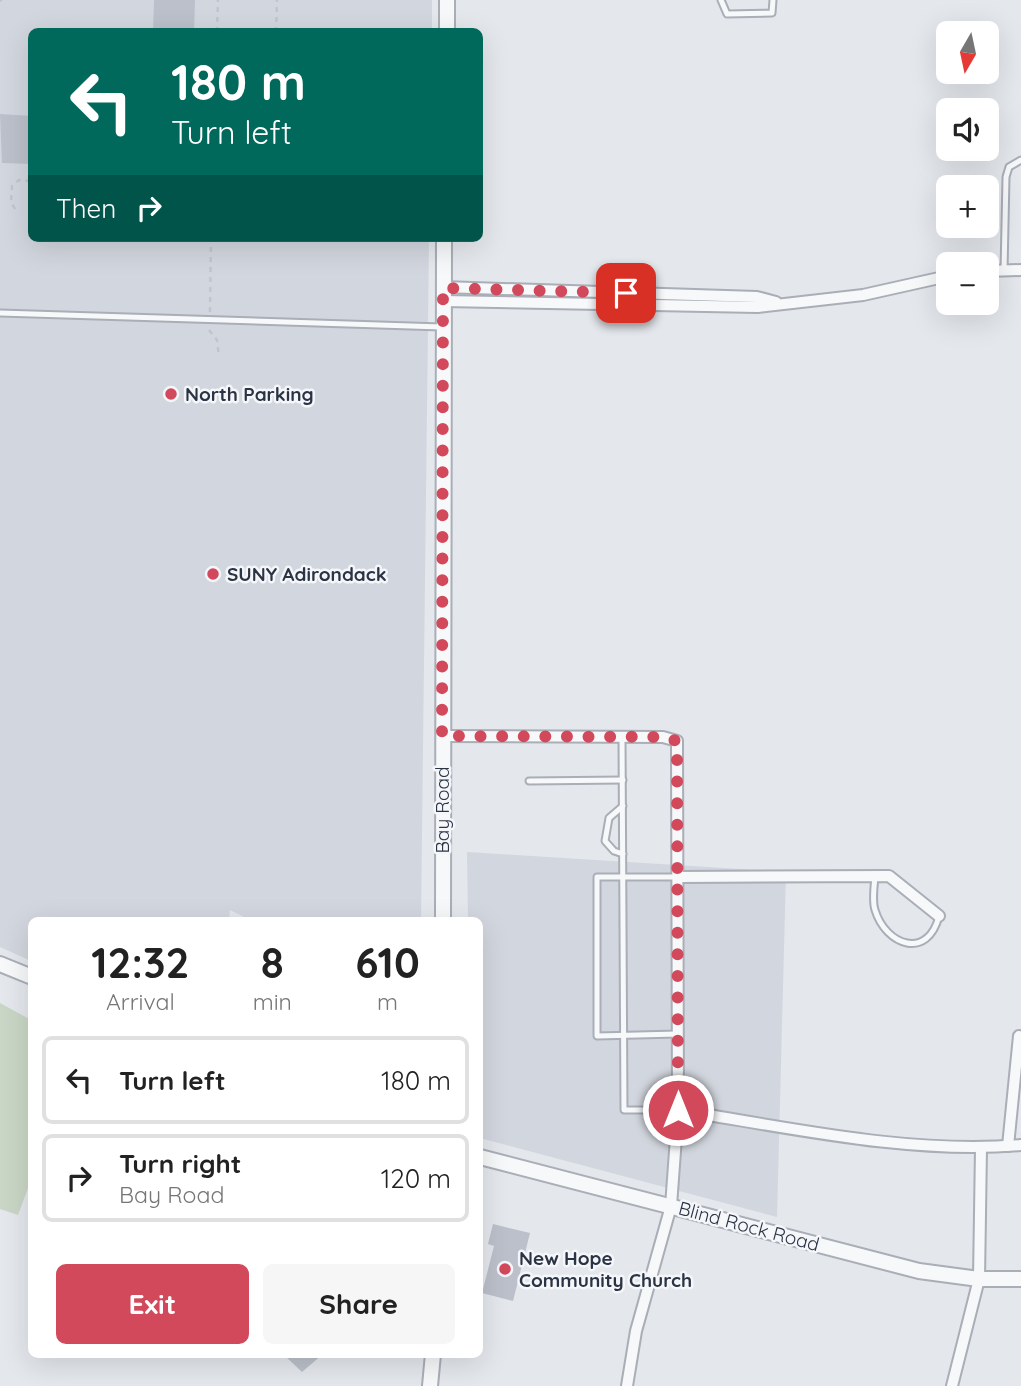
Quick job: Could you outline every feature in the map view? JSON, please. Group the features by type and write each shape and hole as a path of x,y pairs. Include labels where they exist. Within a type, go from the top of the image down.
{"street":[{"path":"447,0 447,28"},
{"name":"Bay Road","path":"443,917 444,242"},
{"path":"999,271 1021,270"},
{"path":"443,294 757,297 778,303 863,295 936,279"},
{"path":"442,736 622,737 677,741 678,1110 671,1206 636,1331 627,1386"},
{"path":"678,877 889,876 939,916"},
{"path":"0,964 28,975"},
{"path":"1008,1146 1019,1036"},
{"path":"678,1110 850,1136 981,1148 1021,1145"},
{"path":"952,1386 979,1279 981,1148"},
{"name":"Blind Rock Road","path":"483,1158 919,1271 979,1279 1021,1279"},
{"path":"430,1386 433,1358"}],"lane":[{"path":"721,0 727,13 772,13 773,0"},
{"path":"1004,271 1006,177 1009,167 1021,160"},
{"path":"0,313 442,327"},
{"path":"622,737 624,1110 678,1110"},
{"path":"529,781 623,780"},
{"path":"623,806 609,818 605,841 614,851 624,854"},
{"path":"678,877 597,877 597,1035 678,1034"},
{"path":"875,877 875,912 887,934 905,944 924,940 933,933 939,916"}],"path":[{"path":"217,28 218,0"},
{"path":"276,0 276,28"},
{"path":"15,209 11,202 12,186 19,180 28,181"},
{"path":"210,312 211,242"},
{"path":"209,330 216,340 219,357"}],"shaded area":[{"name":"SUNY Adirondack","path":"0,0 432,0 432,28 28,28 28,242 429,242 421,917 244,917 230,910 229,917 28,917 28,960 0,947"},
{"path":"467,852 786,872 777,1217 483,1139 483,917 468,917"}],"green space":[{"path":"0,1003 28,1018 28,1188 18,1215 0,1209"}],"building":[{"path":"154,0 195,0 194,28 153,28"},
{"path":"0,114 28,116 28,164 2,163"},
{"name":"New Hope Community Church","path":"493,1224 530,1233 513,1301 483,1293 494,1246 488,1244"},
{"path":"287,1358 318,1358 302,1372"}],"place":[{"name":"North Parking","path":"171,394"},
{"name":"SUNY Adirondack","path":"213,574"},
{"name":"New Hope Community Church","path":"505,1269"}],"route":[{"path":"626,293 443,288 442,736 663,737 677,741 678,1110"}]}
